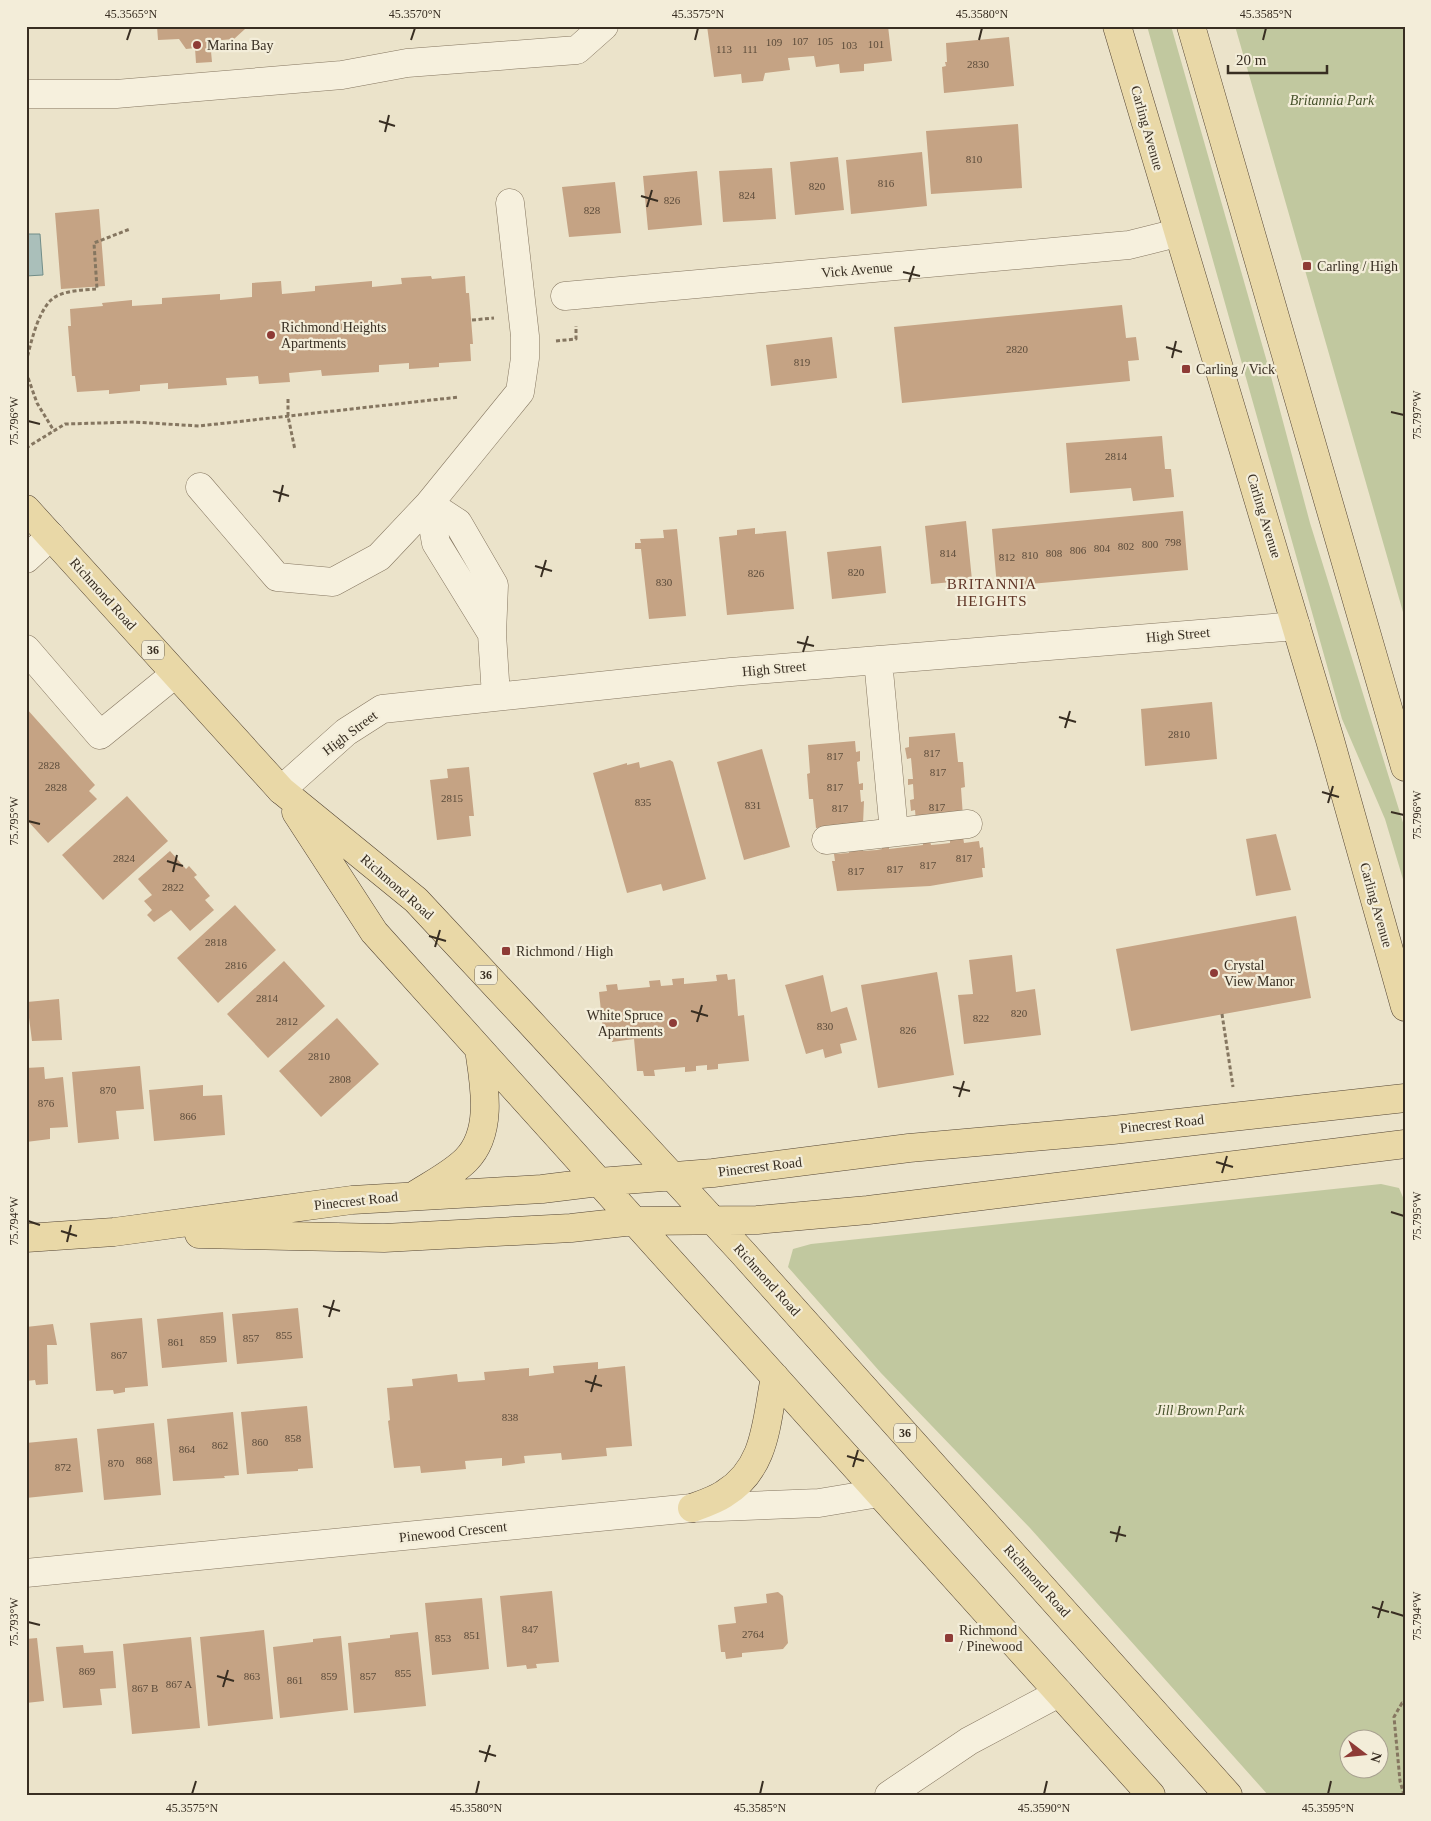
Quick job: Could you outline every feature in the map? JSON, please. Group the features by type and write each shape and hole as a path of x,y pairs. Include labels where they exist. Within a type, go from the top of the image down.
{"main road":[{"name":"Carling Avenue","path":"1117,26 1177,233 1296,626 1405,1007"},
{"path":"1191,26 1405,768"},
{"name":"Richmond Road","path":"26,509 281,790 416,900 714,1221 1228,1795"},
{"name":"Richmond Road","path":"281,790 374,932 1151,1795"},
{"path":"414,1196 461,1164 478,1144 485,1100 479,1048"},
{"name":"Pinecrest Road","path":"26,1238 114,1232 352,1200 542,1190 599,1182 674,1177 909,1148 1113,1130 1405,1098"},
{"name":"Pinecrest Road","path":"114,1232 384,1238 571,1228 634,1221 714,1221 868,1210 1405,1144"},
{"path":"692,1508 724,1494 749,1472 761,1452 775,1377"}],"street":[{"path":"26,94 116,94 342,75 407,63 577,50 604,26"},
{"path":"200,487 277,577 333,582 379,556 428,504 520,392 526,336 510,203"},
{"name":"Vick Avenue","path":"565,296 1129,245 1177,233"},
{"path":"428,504 458,524 494,585 492,634 496,696"},
{"path":"26,559 51,536"},
{"name":"High Street","path":"281,790 346,732 382,709 496,696 878,660 1296,626"},
{"path":"26,649 100,735 175,674"},
{"path":"878,660 894,832"},
{"path":"826,840 968,824"},
{"name":"Pinewood Crescent","path":"26,1573 692,1508 819,1503 879,1493"},
{"path":"889,1795 969,1741 1059,1693"}],"path":[{"path":"26,362 35,327 52,300 70,292 97,289 94,243 130,229"},
{"path":"26,372 37,403 54,430"},
{"path":"26,448 65,424 134,422 199,426 459,396"},
{"path":"288,400 288,416 295,450"},
{"path":"1222,1014 1234,1092"},
{"path":"1404,1795 1400,1781 1394,1717 1402,1703 1405,1704"}],"green space":[{"path":"1147,26 1171,26 1269,369 1310,523 1405,829 1405,886 1385,819 1342,719"},
{"name":"Britannia Park","path":"1235,26 1405,26 1405,619"},
{"name":"Jill Brown Park","path":"1381,1184 1399,1188 1405,1202 1405,1795 1268,1795 1030,1528 881,1373 788,1267 793,1249 811,1244"}],"water":[{"path":"26,234 40,234 43,275 26,276"}],"building":[{"name":"Marina Bay","path":"157,26 245,26 245,29 234,39 210,41 212,62 196,63 195,48 186,49 179,39 158,40"},
{"path":"707,26 888,26 892,61 864,64 864,71 840,73 839,64 816,67 814,56 788,58 790,70 765,73 763,81 742,83 741,74 714,77"},
{"path":"1009,37 1014,86 944,93 942,67 946,66 945,62 947,62 946,43"},
{"path":"1018,124 1022,188 931,194 926,131"},
{"path":"922,152 927,206 851,214 846,160"},
{"path":"838,157 844,210 795,215 790,162"},
{"path":"772,168 776,219 723,222 719,171"},
{"path":"697,171 702,225 648,230 643,176"},
{"path":"615,182 621,233 569,237 562,187"},
{"path":"99,209 105,286 61,289 55,213"},
{"name":"Richmond Heights Apartments","path":"431,276 432,279 465,276 466,293 469,293 473,344 470,344 471,361 439,363 439,367 409,369 409,363 379,365 379,372 322,376 321,370 289,373 290,382 259,384 258,376 226,378 227,385 168,389 168,383 140,385 140,391 109,394 109,390 77,392 75,376 72,376 68,326 71,326 70,309 103,306 102,303 132,300 132,306 162,304 162,298 220,294 220,300 252,297 252,283 281,281 282,294 315,291 315,286 372,281 372,287 402,284 401,278"},
{"path":"1122,305 1126,338 1136,337 1139,360 1128,361 1130,381 902,403 894,327"},
{"path":"832,337 837,378 771,386 766,345"},
{"path":"1162,436 1165,469 1171,469 1174,497 1133,501 1131,488 1070,493 1066,443"},
{"path":"1183,511 1188,570 997,587 992,529"},
{"path":"966,521 972,580 931,584 925,526"},
{"path":"755,528 755,534 786,531 794,609 727,615 719,537 737,535 737,530"},
{"path":"677,529 686,616 649,619 641,549 635,549 635,543 641,543 640,539 664,538 663,530"},
{"path":"881,546 886,593 832,599 827,552"},
{"path":"1212,702 1217,759 1145,766 1141,709"},
{"path":"26,708 95,785 89,791 97,799 48,843 26,819"},
{"path":"955,733 958,762 963,762 965,787 961,788 963,817 916,821 915,810 911,811 910,800 914,799 913,784 908,785 908,779 913,779 911,758 907,759 905,748 909,747 909,737"},
{"path":"855,741 856,752 860,751 860,761 857,762 859,784 863,783 863,790 860,790 861,802 864,801 863,824 816,828 813,799 809,799 807,774 810,773 808,745"},
{"path":"762,749 790,847 744,860 717,762"},
{"path":"670,760 673,762 706,879 663,891 661,884 627,893 593,773 627,763 627,765 639,762 640,768"},
{"path":"469,767 474,816 469,816 471,836 437,840 430,780 448,778 447,769"},
{"path":"127,796 168,841 103,900 62,855"},
{"path":"1276,834 1291,890 1256,896 1246,839"},
{"path":"963,837 964,843 979,841 980,848 983,847 985,868 982,868 983,877 930,886 837,891 832,861 835,861 834,854 849,853 848,848 862,847 863,851 877,850 882,849 881,845 889,844 889,849 923,845 923,841 930,841 931,845 942,844 950,843 950,839"},
{"path":"170,851 186,869 189,866 197,875 194,877 210,896 205,900 214,910 190,931 171,910 154,922 147,915 152,910 144,901 152,895 138,879"},
{"path":"235,905 276,950 218,1003 177,958"},
{"name":"Crystal View Manor","path":"1296,916 1311,998 1131,1031 1116,949"},
{"path":"1012,955 1016,992 1035,989 1041,1035 964,1044 958,995 973,994 969,960"},
{"path":"284,961 325,1006 268,1058 227,1014"},
{"path":"937,972 954,1075 878,1088 861,985"},
{"name":"White Spruce Apartments","path":"727,974 728,980 735,979 738,1016 744,1015 749,1061 718,1064 718,1069 707,1070 707,1065 696,1066 696,1071 685,1072 685,1067 654,1070 655,1076 644,1076 643,1071 637,1071 634,1039 612,1042 611,1030 603,1030 599,992 607,991 606,985 617,984 618,990 650,987 649,981 660,980 661,986 673,985 672,979 684,978 684,984 717,981 716,975"},
{"path":"823,975 831,1012 847,1007 857,1040 840,1044 842,1053 825,1058 823,1049 806,1054 785,985"},
{"path":"59,999 62,1040 32,1041 27,1002"},
{"path":"337,1018 379,1064 321,1117 279,1071"},
{"path":"140,1066 144,1109 116,1111 119,1139 78,1143 72,1072"},
{"path":"44,1067 45,1079 63,1077 68,1127 50,1128 50,1139 26,1142 26,1068"},
{"path":"203,1085 203,1096 222,1095 225,1135 154,1141 149,1090"},
{"path":"298,1308 303,1358 237,1364 232,1314"},
{"path":"223,1312 227,1362 162,1368 157,1319"},
{"path":"142,1318 148,1386 125,1388 125,1392 114,1394 113,1390 96,1391 90,1323"},
{"path":"53,1324 57,1345 47,1345 48,1384 36,1385 35,1380 26,1381 26,1327"},
{"path":"598,1362 598,1369 625,1366 632,1446 606,1448 607,1456 562,1460 561,1453 524,1456 525,1463 502,1466 502,1458 465,1461 466,1469 421,1473 420,1466 394,1468 388,1421 390,1420 387,1388 413,1386 412,1379 457,1374 458,1382 485,1380 484,1372 529,1368 529,1376 554,1373 553,1366"},
{"path":"307,1406 313,1468 298,1469 298,1471 247,1474 241,1412"},
{"path":"233,1412 239,1475 224,1476 225,1478 173,1481 167,1419"},
{"path":"154,1423 161,1495 104,1500 97,1429"},
{"path":"77,1438 83,1492 26,1498 26,1443"},
{"path":"552,1591 559,1662 536,1664 537,1668 527,1669 526,1665 507,1667 500,1596"},
{"path":"778,1592 783,1596 788,1643 783,1649 742,1653 742,1657 726,1659 725,1652 721,1652 718,1625 736,1623 734,1607 767,1603 766,1594"},
{"path":"482,1598 489,1669 432,1675 425,1603"},
{"path":"264,1630 273,1719 208,1726 200,1637"},
{"path":"418,1632 426,1706 354,1713 348,1643 390,1638 390,1635"},
{"path":"341,1636 348,1710 280,1718 273,1647 313,1642 313,1639"},
{"path":"191,1637 200,1728 132,1734 123,1644"},
{"path":"37,1638 44,1701 26,1703 26,1639"},
{"path":"83,1645 84,1653 113,1651 116,1688 100,1689 102,1705 63,1708 56,1647"}],"place":[{"name":"Marina Bay","path":"197,45"},
{"name":"Carling / High","path":"1307,266"},
{"name":"Richmond Heights Apartments","path":"271,335"},
{"name":"Carling / Vick","path":"1186,369"},
{"name":"Richmond / High","path":"506,951"},
{"name":"Crystal View Manor","path":"1214,973"},
{"name":"White Spruce Apartments","path":"673,1023"},
{"name":"Richmond / Pinewood","path":"949,1638"}],"district":[{"name":"BRITANNIA HEIGHTS","path":"992,592"}]}
